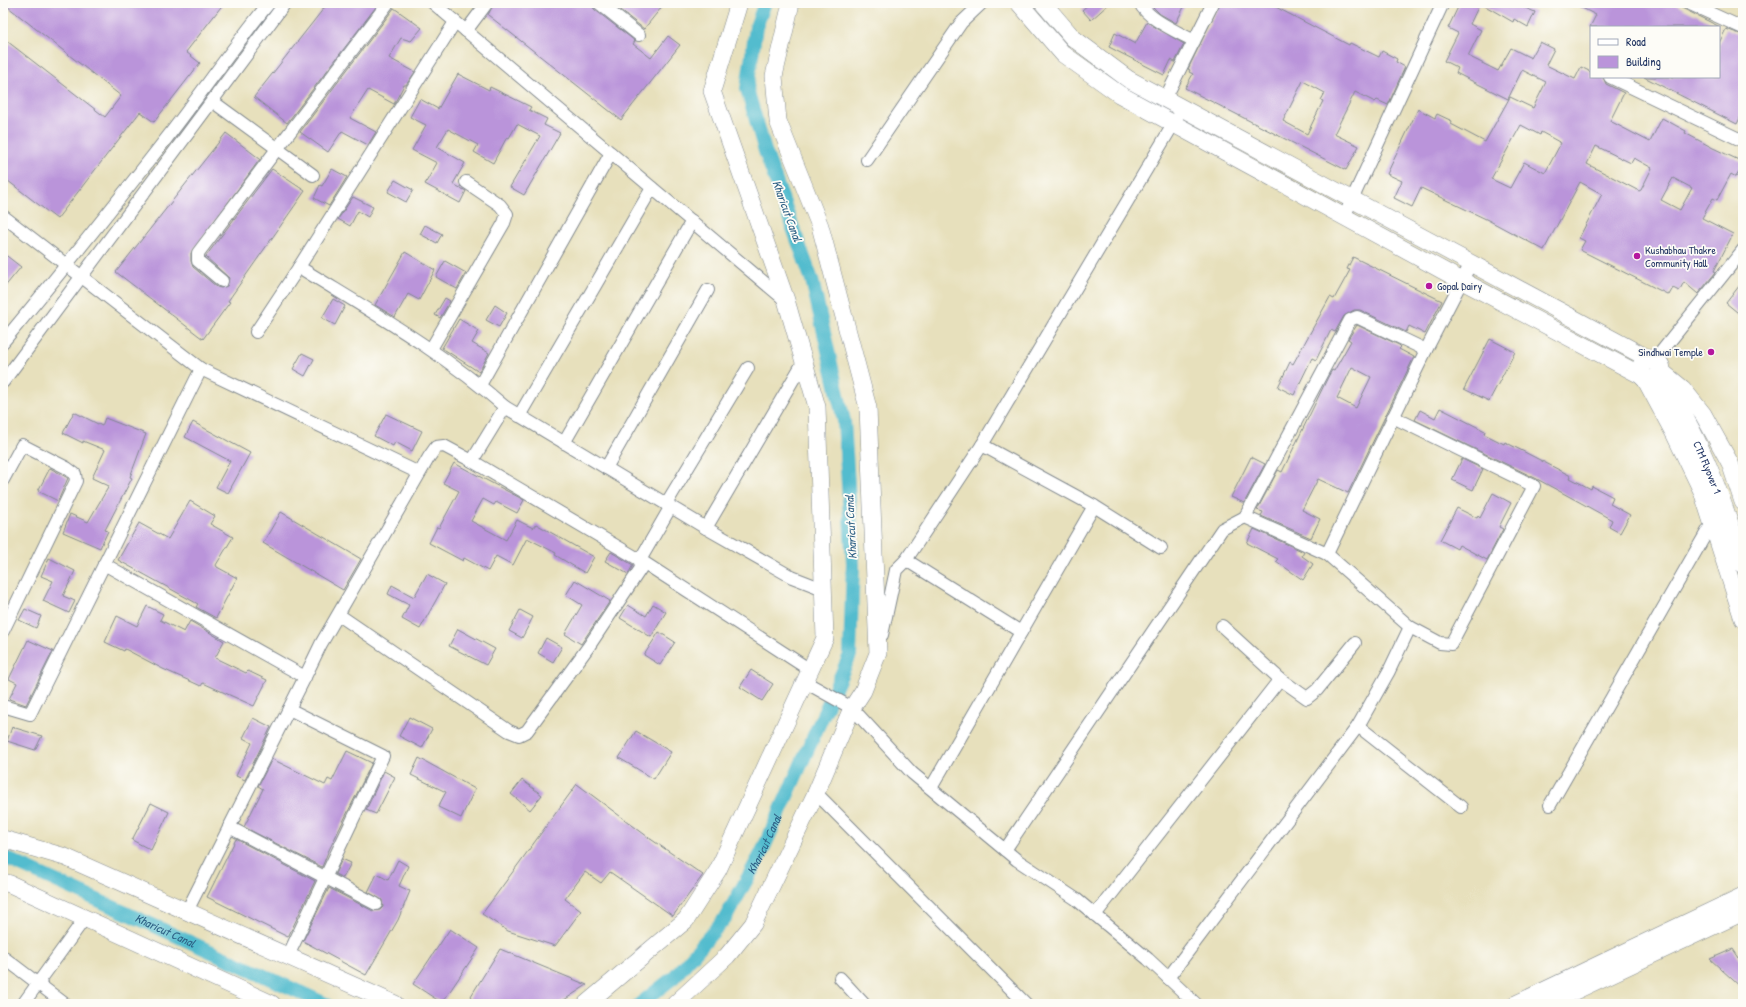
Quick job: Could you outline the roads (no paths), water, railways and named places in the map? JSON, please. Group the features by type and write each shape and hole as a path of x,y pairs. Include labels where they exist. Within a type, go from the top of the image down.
{"main road":[{"name":"CTM Flyover 1","path":"1654,369 1689,427 1722,502 1743,564"}],"street":[{"path":"3,342 67,265 165,140 227,56 269,3"},
{"path":"3,382 285,3"},
{"path":"222,281 198,261 198,253 388,3"},
{"path":"433,3 786,300"},
{"path":"466,31 487,3"},
{"path":"599,3 639,35"},
{"path":"586,1004 686,920 718,870 825,638 817,407 786,300 712,91 739,3"},
{"path":"791,3 786,18 774,76 778,121 820,226 868,408 878,654"},
{"path":"867,160 961,23 982,3"},
{"path":"1018,3 1063,54 1119,94 1463,281 1583,344 1654,369"},
{"path":"1043,3 1073,38 1128,79 1591,328 1683,389 1703,414 1730,463 1743,502"},
{"path":"1140,3 1143,9 1155,18 1194,41"},
{"path":"1165,99 1213,3"},
{"path":"1344,216 1443,3"},
{"path":"1688,3 1743,28"},
{"path":"256,332 455,22"},
{"path":"1612,78 1743,141"},
{"path":"212,101 313,176"},
{"path":"675,1004 728,956 753,924 816,793 850,708 863,691 878,654 896,570 906,560 982,445 1183,109"},
{"path":"480,385 611,153"},
{"path":"431,349 504,223 507,214 500,205 466,182"},
{"path":"519,416 652,188"},
{"path":"3,216 201,369 419,473"},
{"path":"564,443 692,221"},
{"path":"1654,369 1743,250"},
{"path":"1327,554 1426,350 1472,263"},
{"path":"299,267 431,349 480,385 505,407 519,416 668,506 792,577 823,589"},
{"path":"606,468 708,290"},
{"path":"1005,850 1222,529 1245,517 1350,320 1357,317 1426,350"},
{"path":"1583,344 1591,328"},
{"path":"706,528 804,361"},
{"path":"339,615 509,731 520,735 527,731 589,646 641,568 640,560 668,506 748,368"},
{"path":"3,706 30,714 201,369"},
{"path":"1654,369 1676,435 1702,491 1743,619"},
{"path":"472,461 505,407"},
{"path":"1245,517 1327,554 1410,627 1440,643 1451,644 1534,486 1393,417"},
{"path":"3,480 22,445 67,468 75,474 76,481 3,631"},
{"path":"982,445 1094,506 1161,548"},
{"path":"187,911 305,677 339,615 419,473 436,447 444,446 640,560 850,708 912,773 1017,860 1076,899 1096,915 1148,958 1196,1004"},
{"path":"931,788 1094,506"},
{"path":"1550,805 1712,523"},
{"path":"906,560 1021,632"},
{"path":"104,564 305,677"},
{"path":"1222,626 1280,679 1307,698 1317,690 1355,643"},
{"path":"1168,978 1358,726 1389,671 1410,627"},
{"path":"1096,915 1280,679"},
{"path":"288,956 383,756 289,709"},
{"path":"1358,726 1461,807"},
{"path":"816,793 1026,1004"},
{"path":"229,827 376,904"},
{"path":"3,838 65,857 395,1004"},
{"path":"3,882 272,1004"},
{"path":"1516,1004 1743,896"},
{"path":"1547,1004 1743,912"},
{"path":"23,1004 84,918"},
{"path":"3,956 65,1004"},
{"path":"840,978 864,1004"}],"waterway":[{"name":"Kharicut Canal","path":"640,1004 674,977 726,917 761,854 850,655 853,563 844,421 812,280 765,151 747,89 756,27 765,3"},
{"name":"Kharicut Canal","path":"3,857 326,1004"}],"place":[{"name":"Kushabhau Thakre Community Hall","path":"1637,256"},
{"name":"Gopal Dairy","path":"1429,286"},
{"name":"Sindhwai Temple","path":"1711,352"}]}
